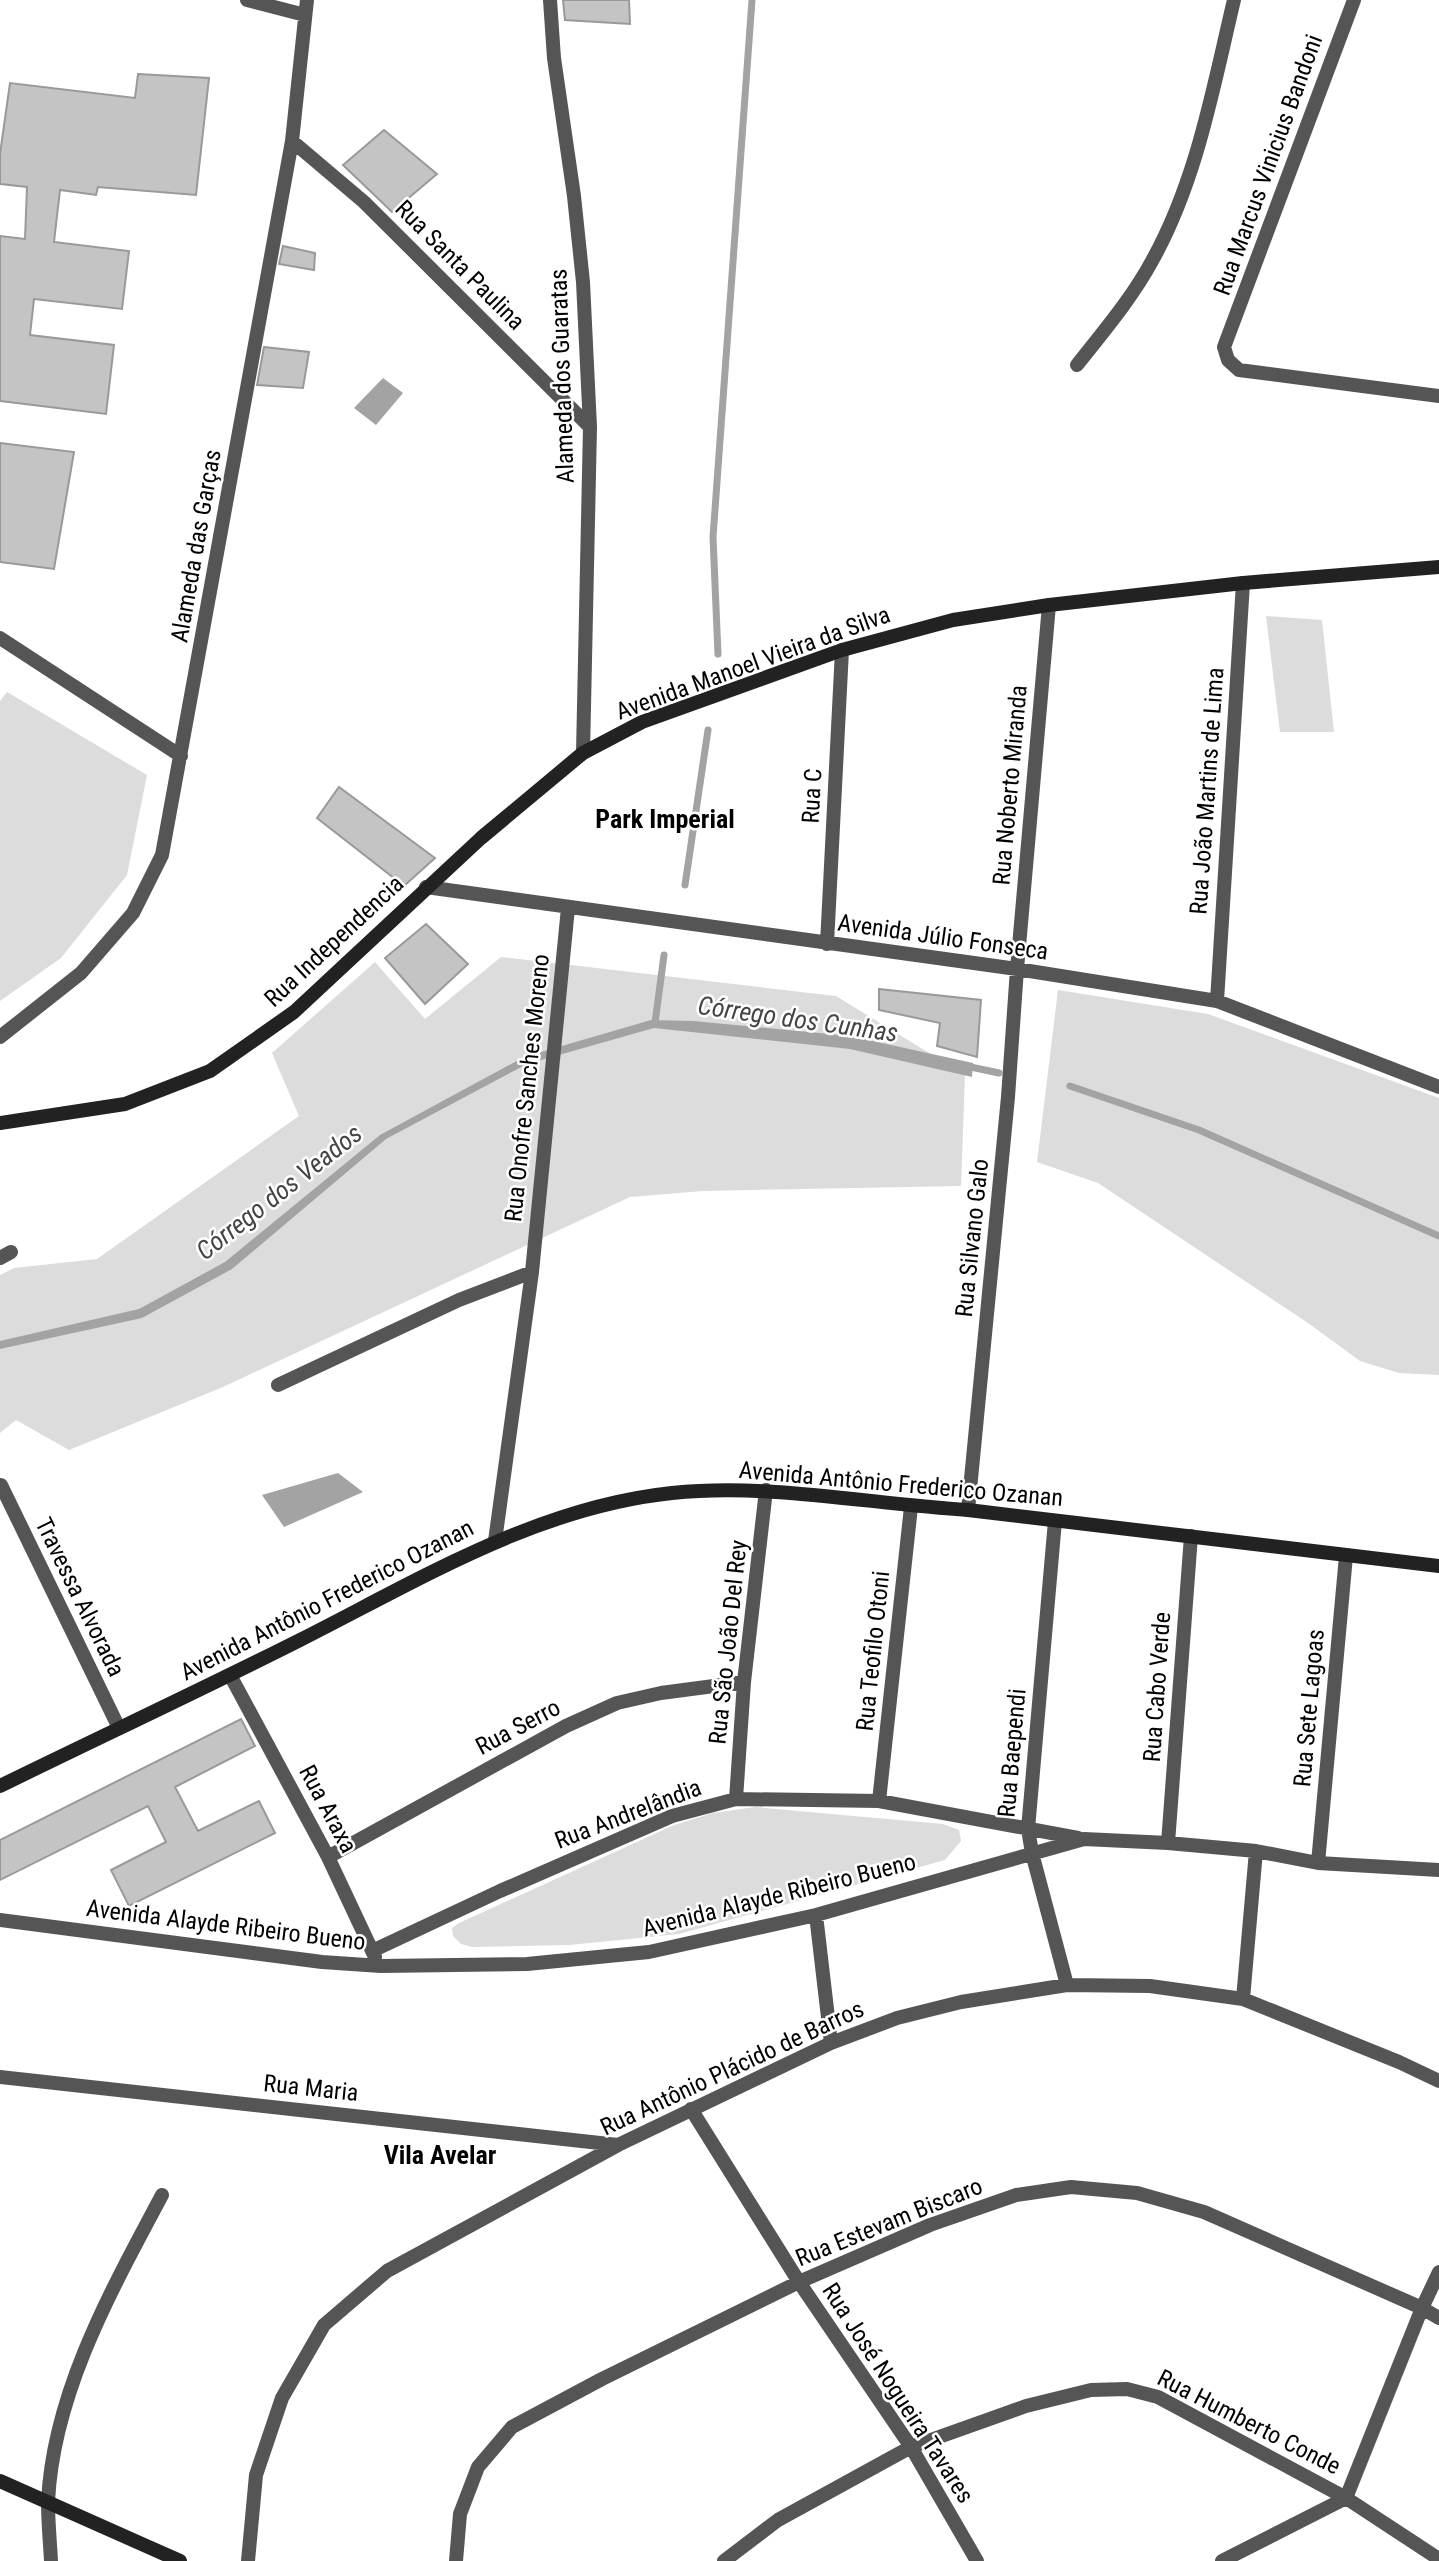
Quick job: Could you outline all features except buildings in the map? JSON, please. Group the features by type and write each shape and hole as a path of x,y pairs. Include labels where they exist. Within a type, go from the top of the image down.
{"street":[{"path":"247,0 306,7"},
{"name":"Alameda dos Guaratas","path":"550,0 554,58 575,196 590,426 583,753"},
{"path":"1077,365 1105,330 1152,261 1181,200 1202,136 1234,0"},
{"name":"Rua Marcus Vinicius Bandoni","path":"1353,0 1224,347 1228,360 1239,370 1439,397"},
{"name":"Alameda das Garças","path":"0,1037 81,973 134,913 162,855 292,141 306,7"},
{"name":"Rua Santa Paulina","path":"292,141 365,202 590,426"},
{"name":"Avenida Manoel Vieira da Silva","path":"426,887 583,753 642,722 842,650 953,620 1049,606 1243,583 1439,567"},
{"name":"Rua João Martins de Lima","path":"1217,1001 1243,583"},
{"name":"Rua Noberto Miranda","path":"1017,969 1049,606"},
{"path":"0,638 181,756"},
{"name":"Rua C","path":"827,944 842,650"},
{"name":"Avenida Júlio Fonseca","path":"426,887 1017,969 1217,1001 1439,1087"},
{"name":"Rua Independencia","path":"0,1123 125,1104 210,1071 294,1012 426,887"},
{"name":"Rua Onofre Sanches Moreno","path":"495,1541 532,1272 568,908"},
{"name":"Rua Silvano Galo","path":"968,1510 1009,1097 1017,969"},
{"path":"278,1385 459,1300 532,1272"},
{"name":"Travessa Alvorada","path":"1,1485 119,1728"},
{"name":"Avenida Antônio Frederico Ozanan","path":"0,1786 230,1675 495,1541 613,1502 673,1493 766,1490 911,1507 968,1510 1439,1566"},
{"name":"Rua São João Del Rey","path":"736,1799 744,1682 766,1490"},
{"name":"Rua Teofilo Otoni","path":"879,1801 911,1507"},
{"name":"Rua Baependi","path":"1055,1521 1028,1829 1067,1984"},
{"name":"Rua Cabo Verde","path":"1168,1843 1191,1536"},
{"name":"Rua Sete Lagoas","path":"1318,1863 1346,1556"},
{"name":"Rua Araxa","path":"230,1675 328,1857 381,1966"},
{"name":"Rua Serro","path":"328,1857 566,1726 617,1703 661,1693 744,1682"},
{"name":"Rua Andrelândia","path":"372,1951 500,1891 661,1821 736,1799 879,1801 1084,1839"},
{"name":"Avenida Alayde Ribeiro Bueno","path":"0,1920 322,1962 381,1966 527,1964 649,1952 816,1915 1084,1839 1256,1851 1318,1863 1439,1870"},
{"path":"1243,1999 1256,1851"},
{"path":"816,1915 831,2043"},
{"name":"Rua Antônio Plácido de Barros","path":"248,2561 256,2475 282,2398 324,2325 387,2271 618,2145 831,2043 897,2018 961,2002 1067,1984 1150,1986 1243,1999 1439,2081"},
{"name":"Rua Maria","path":"0,2077 618,2145"},
{"name":"Rua José Nogueira Tavares","path":"691,2109 799,2282 911,2447 977,2561"},
{"name":"Rua Estevam Biscaro","path":"456,2561 460,2514 478,2467 512,2427 602,2379 799,2282 930,2225 1016,2195 1072,2187 1137,2193 1204,2212 1422,2308 1439,2318"},
{"path":"51,2561 48,2503 53,2460 73,2381 106,2299 162,2196"},
{"path":"1222,2561 1346,2497 1439,2272"},
{"name":"Rua Humberto Conde","path":"724,2561 778,2520 911,2447 1026,2406 1091,2390 1128,2389 1158,2397 1346,2497 1439,2559"},
{"path":"0,2482 180,2561"}],"shaded area":[{"path":"383,378 403,393 376,425 354,408"},
{"path":"1266,616 1322,620 1334,732 1280,732"},
{"path":"7,692 147,775 127,875 61,958 0,1001 0,701"},
{"path":"501,957 836,996 965,1075 961,1186 703,1191 630,1197 223,1387 69,1450 16,1420 0,1433 0,1275 14,1268 97,1259 299,1116 272,1053 375,962 425,1019"},
{"path":"1058,990 1208,1014 1439,1098 1439,1375 1399,1373 1360,1361 1308,1323 1098,1183 1037,1162"},
{"path":"651,1020 693,1021 850,1036 973,1063 972,1077 850,1049 654,1028 527,1064 386,1139 232,1269 142,1318 0,1349 0,1341 139,1309 225,1262 380,1135 524,1057"},
{"path":"338,1473 363,1492 284,1527 262,1495"},
{"path":"755,1807 943,1824 959,1830 961,1841 945,1860 679,1934 569,1945 472,1947 461,1944 453,1936 452,1928 459,1923 674,1825 713,1813"}],"waterway":[{"path":"718,654 713,537 752,0"},
{"path":"685,885 708,730"},
{"path":"655,1023 664,955"},
{"name":"Córrego dos Cunhas","path":"966,1066 999,1073"},
{"name":"Córrego dos Cunhas","path":"1070,1086 1199,1130 1439,1236"}],"district":[{"name":"Park Imperial","path":"665,819"},
{"name":"Vila Avelar","path":"440,2155"}],"water label":[{"name":"Córrego dos Veados","path":"279,1192"}]}
